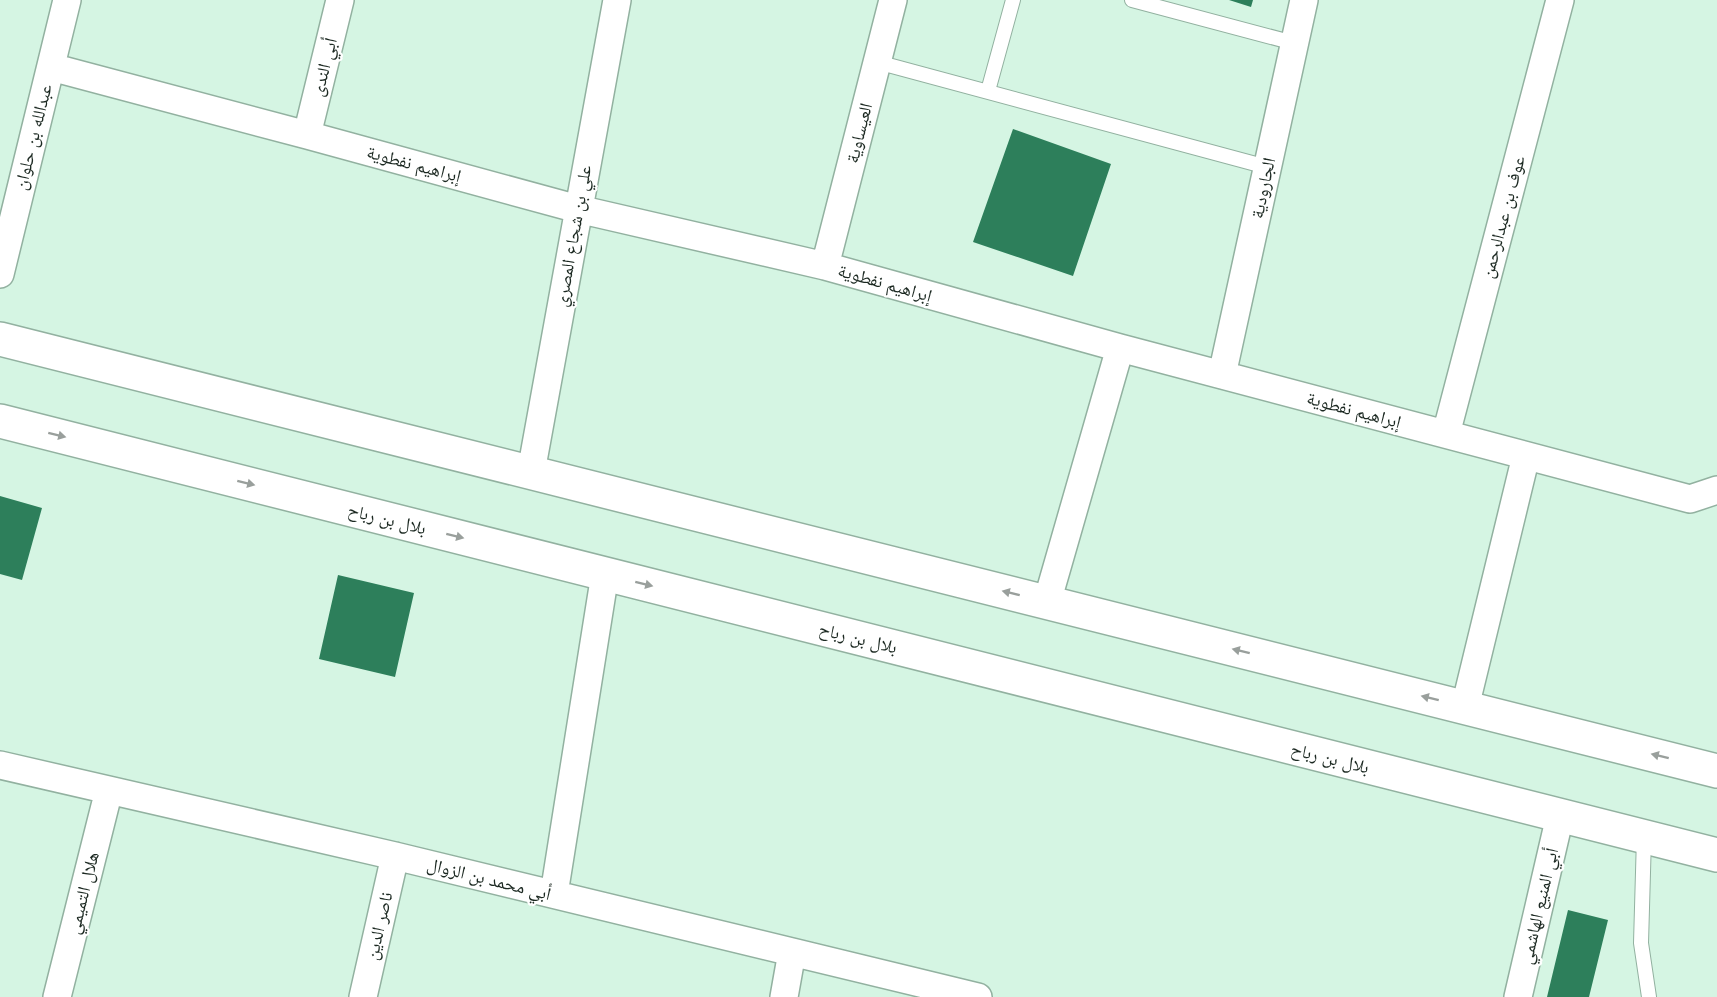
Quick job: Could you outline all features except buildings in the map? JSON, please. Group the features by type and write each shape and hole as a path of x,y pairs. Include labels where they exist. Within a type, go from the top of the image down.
{"main road":[{"path":"0,339 1717,771"},
{"name":"بلال بن رباح","path":"0,421 1644,837 1710,858"}],"street":[{"name":"عبدالله بن حلوان","path":"0,274 67,0"},
{"name":"أبي الندى","path":"308,135 340,0"},
{"name":"علي بن شجاع المصري","path":"531,472 617,0"},
{"name":"العيساوية","path":"825,266 893,0"},
{"name":"الجارودية","path":"1222,375 1304,0"},
{"name":"عوف بن عبدالرحمن","path":"1446,434 1560,0"},
{"name":"إبراهيم نفطوية","path":"51,67 578,209 825,266 1120,348 1690,499 1717,490"},
{"path":"1047,602 1120,348"},
{"path":"1466,707 1526,456"},
{"path":"554,894 605,574"},
{"name":"أبي محمد بن الزوال","path":"0,765 395,856 978,997"},
{"name":"هلال التميمي","path":"57,997 109,790"},
{"name":"أبي المنيع الهاشمي","path":"1518,997 1560,816"},
{"name":"ناصر الدين","path":"363,997 395,856"},
{"path":"784,997 792,952"}],"lane":[{"path":"988,92 1013,0"},
{"path":"1132,0 1294,43"},
{"path":"877,62 1267,167"},
{"path":"1644,837 1641,943 1649,997"}]}
